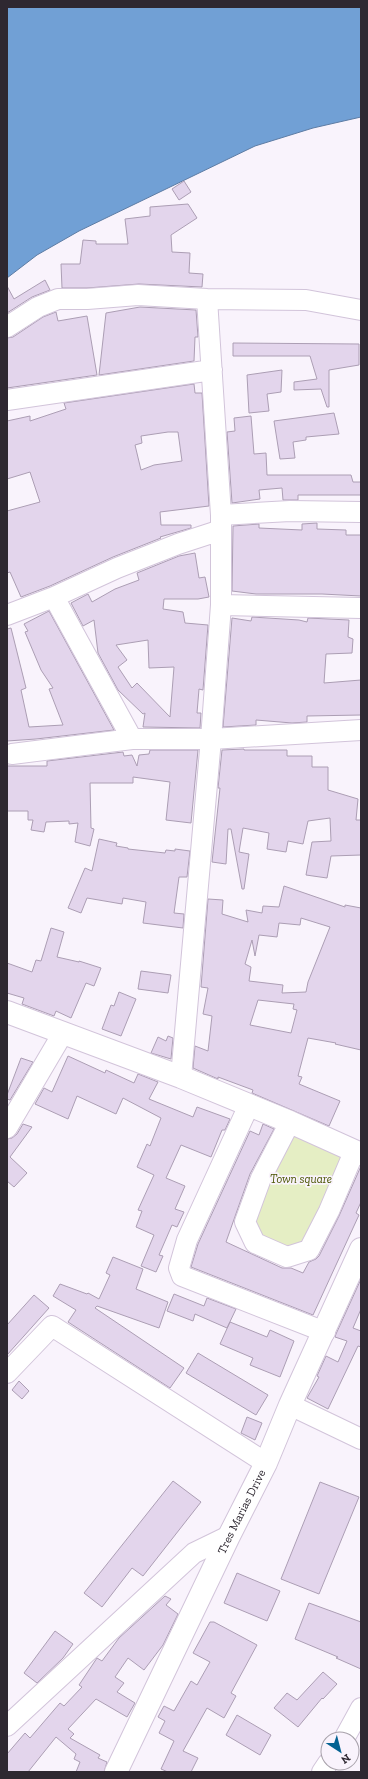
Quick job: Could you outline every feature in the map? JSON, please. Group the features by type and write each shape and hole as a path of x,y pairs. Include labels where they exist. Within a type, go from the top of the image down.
{"main road":[{"path":"7,1012 181,1077 290,1122 357,1153"},
{"name":"Tres Marias Drive","path":"116,1772 229,1536 266,1463 290,1405 325,1332 361,1249"}],"street":[{"path":"7,327 38,308 58,299 88,299 138,295 207,299 306,300 361,310"},
{"path":"181,1077 211,739 221,605 221,522 207,299"},
{"path":"7,400 212,370"},
{"path":"7,614 54,597 117,568 178,544 221,522 290,511 361,512"},
{"path":"54,597 132,739"},
{"path":"221,605 361,608"},
{"path":"12,754 132,739 211,739 361,730"},
{"path":"7,1128 63,1032"},
{"path":"249,1105 187,1240 179,1268 180,1272 182,1276 325,1332"},
{"path":"290,1122 261,1178 245,1222 255,1243 287,1257 309,1250 357,1153"},
{"path":"7,1373 52,1326 266,1463"},
{"path":"290,1405 361,1439"},
{"path":"7,1726 194,1552 229,1536"},
{"path":"353,1731 361,1708"}],"green space":[{"name":"Town square","path":"281,1129 352,1157 308,1251 254,1244 259,1179"}],"water":[{"path":"7,7 361,7 361,117 313,128 255,146 79,231 37,255 7,278"}],"building":[{"path":"184,181 191,192 179,200 172,189"},
{"path":"188,204 197,218 171,235 172,252 190,253 189,273 203,274 202,287 139,284 87,288 62,288 61,264 80,264 83,240 96,241 96,244 128,244 125,219 150,216 150,207"},
{"path":"45,280 50,290 32,297 7,313 7,286 14,299"},
{"path":"140,307 196,310 198,337 195,337 194,361 99,375 106,313"},
{"path":"56,312 58,321 87,316 97,375 7,388 7,338 13,337 43,317"},
{"path":"233,343 359,344 359,365 329,370 329,407 327,407 321,389 294,390 294,382 317,379 310,356 233,356"},
{"path":"282,370 281,392 267,394 269,411 249,413 247,375"},
{"path":"194,384 195,393 202,393 209,506 160,512 161,525 191,525 191,528 160,537 161,538 21,597 10,572 7,573 7,511 40,502 30,472 7,479 7,421 30,416 30,421 66,409 64,403","holes":["178,432 182,461 154,465 141,470 135,445 142,443 141,436"]},
{"path":"334,413 339,434 306,437 306,440 293,442 295,458 280,459 274,421"},
{"path":"251,416 254,454 266,453 267,475 351,475 353,482 361,482 361,495 298,495 298,500 283,500 282,488 259,490 260,499 232,503 227,432 235,431 234,418"},
{"path":"317,523 317,529 346,530 346,535 361,535 361,596 322,594 256,594 232,591 233,526 259,524 259,528 302,530 302,524"},
{"path":"195,553 199,578 205,577 209,597 198,599 164,599 163,609 183,612 185,623 208,625 203,690 199,689 197,713 201,713 200,728 143,727 145,713 143,714 118,690 98,653 94,620 83,626 71,603 88,594 92,602 115,589 139,580 137,573 179,556","holes":["148,640 149,668 174,667 170,717 137,683 132,688 118,667 127,660 116,645"]},
{"path":"49,611 114,730 7,741 7,629 11,628 26,688 21,690 29,727 63,725 49,689 53,688 41,670 25,632 28,631 24,624"},
{"path":"252,617 299,620 307,622 308,618 349,620 348,637 353,639 352,653 326,654 324,683 361,680 361,715 307,716 307,722 292,723 256,720 256,725 223,727 232,618 251,621"},
{"path":"150,750 198,750 191,823 166,820 170,782 133,777 133,783 90,783 91,828 94,829 90,846 75,842 78,823 69,824 69,821 46,822 44,832 31,830 33,820 28,820 28,811 7,811 7,766 47,766 47,761 123,752 124,756 132,755 137,766 139,755 149,754"},
{"path":"222,750 287,750 287,756 312,756 312,767 328,767 328,790 358,799 356,820 361,820 361,855 331,856 327,878 306,875 312,842 331,841 330,818 308,821 303,844 288,841 286,852 267,849 269,833 243,828 239,852 249,854 244,889 242,889 231,829 228,829 226,864 212,862 220,788 218,788"},
{"path":"99,839 117,843 116,846 128,849 165,853 166,850 175,851 175,849 190,851 187,877 179,877 174,913 184,914 183,928 143,923 146,902 123,898 122,904 87,898 81,913 68,908 85,868 92,871"},
{"path":"284,886 345,907 345,905 361,908 361,1050 335,1044 336,1043 308,1038 298,1076 302,1077 299,1084 340,1101 329,1126 252,1093 253,1090 218,1077 218,1079 193,1068 195,1046 208,1051 212,1016 203,1014 208,988 201,987 208,899 223,900 222,914 248,922 246,910 262,913 263,906 279,907","holes":["301,918 330,927 308,982 306,992 282,993 283,985 249,981 251,967 245,964 252,940 255,956 259,935 277,937 279,923 300,925","258,1000 294,1004 293,1009 297,1010 291,1033 250,1025"]},
{"path":"51,928 64,932 57,957 79,961 101,968 94,986 86,983 71,1018 56,1011 54,1016 22,1004 24,998 7,993 7,963 32,972 36,960 41,961"},
{"path":"141,971 171,975 168,993 138,989"},
{"path":"119,992 136,999 121,1036 102,1029 111,1005 114,1006"},
{"path":"168,1036 173,1038 171,1059 151,1053 158,1037 166,1041"},
{"path":"68,1056 105,1073 106,1070 134,1083 138,1074 158,1082 149,1099 193,1117 197,1107 230,1119 225,1130 222,1130 211,1157 181,1145 166,1178 185,1186 175,1209 184,1212 177,1227 172,1225 159,1255 163,1256 156,1272 141,1266 154,1235 136,1227 142,1211 138,1210 154,1175 137,1167 147,1144 150,1146 161,1118 123,1098 116,1114 77,1096 68,1119 35,1104 44,1088 52,1092"},
{"path":"21,1058 33,1062 10,1100 7,1099 7,1095"},
{"path":"23,1124 32,1127 10,1157 27,1173 14,1187 7,1181 7,1139 12,1138 17,1134"},
{"path":"263,1124 274,1129 250,1174 226,1242 282,1268 291,1268 303,1273 309,1262 319,1256 339,1216 361,1166 361,1202 356,1213 359,1215 313,1315 191,1267 198,1244 250,1131 259,1135"},
{"path":"113,1257 143,1269 136,1289 168,1302 159,1328 97,1306 95,1308 184,1368 170,1388 68,1322 76,1310 53,1296 60,1284 87,1294 88,1293 99,1299 110,1275 106,1273"},
{"path":"361,1279 361,1309 353,1328 361,1331 361,1347 358,1346 328,1409 307,1398 319,1377 317,1376 326,1356 338,1362 347,1341 335,1337"},
{"path":"174,1294 204,1306 207,1298 236,1309 227,1328 195,1314 193,1321 167,1311"},
{"path":"34,1295 49,1308 7,1355 7,1325"},
{"path":"230,1322 267,1337 270,1330 294,1341 280,1377 250,1365 253,1358 220,1344"},
{"path":"198,1353 268,1395 256,1415 186,1373"},
{"path":"19,1381 29,1391 22,1399 12,1390"},
{"path":"247,1417 262,1423 255,1440 241,1433"},
{"path":"173,1481 201,1502 143,1576 132,1568 102,1607 84,1593"},
{"path":"320,1482 359,1497 319,1594 281,1579"},
{"path":"237,1573 280,1591 267,1621 224,1603"},
{"path":"165,1596 171,1599 166,1605 178,1614 163,1645 144,1670 128,1658 115,1677 124,1683 117,1692 135,1703 127,1717 96,1699 68,1729 74,1734 70,1738 100,1755 98,1758 107,1762 104,1772 76,1772 80,1762 74,1759 76,1754 56,1737 28,1772 7,1772 7,1754 25,1733 30,1738 60,1703 64,1706 82,1687 79,1685 97,1658 102,1661 119,1638"},
{"path":"309,1603 361,1622 361,1669 336,1658 338,1657 295,1639"},
{"path":"210,1622 214,1622 257,1645 231,1693 236,1696 224,1718 207,1708 183,1751 198,1758 191,1772 168,1772 161,1769 174,1741 159,1733 165,1721 158,1717 164,1706 174,1711 191,1681 197,1685 210,1662 193,1653"},
{"path":"55,1631 73,1644 63,1658 37,1683 24,1673"},
{"path":"323,1672 337,1684 323,1699 322,1698 298,1727 274,1708 287,1693 297,1700"},
{"path":"237,1715 271,1735 260,1755 226,1735"}]}
